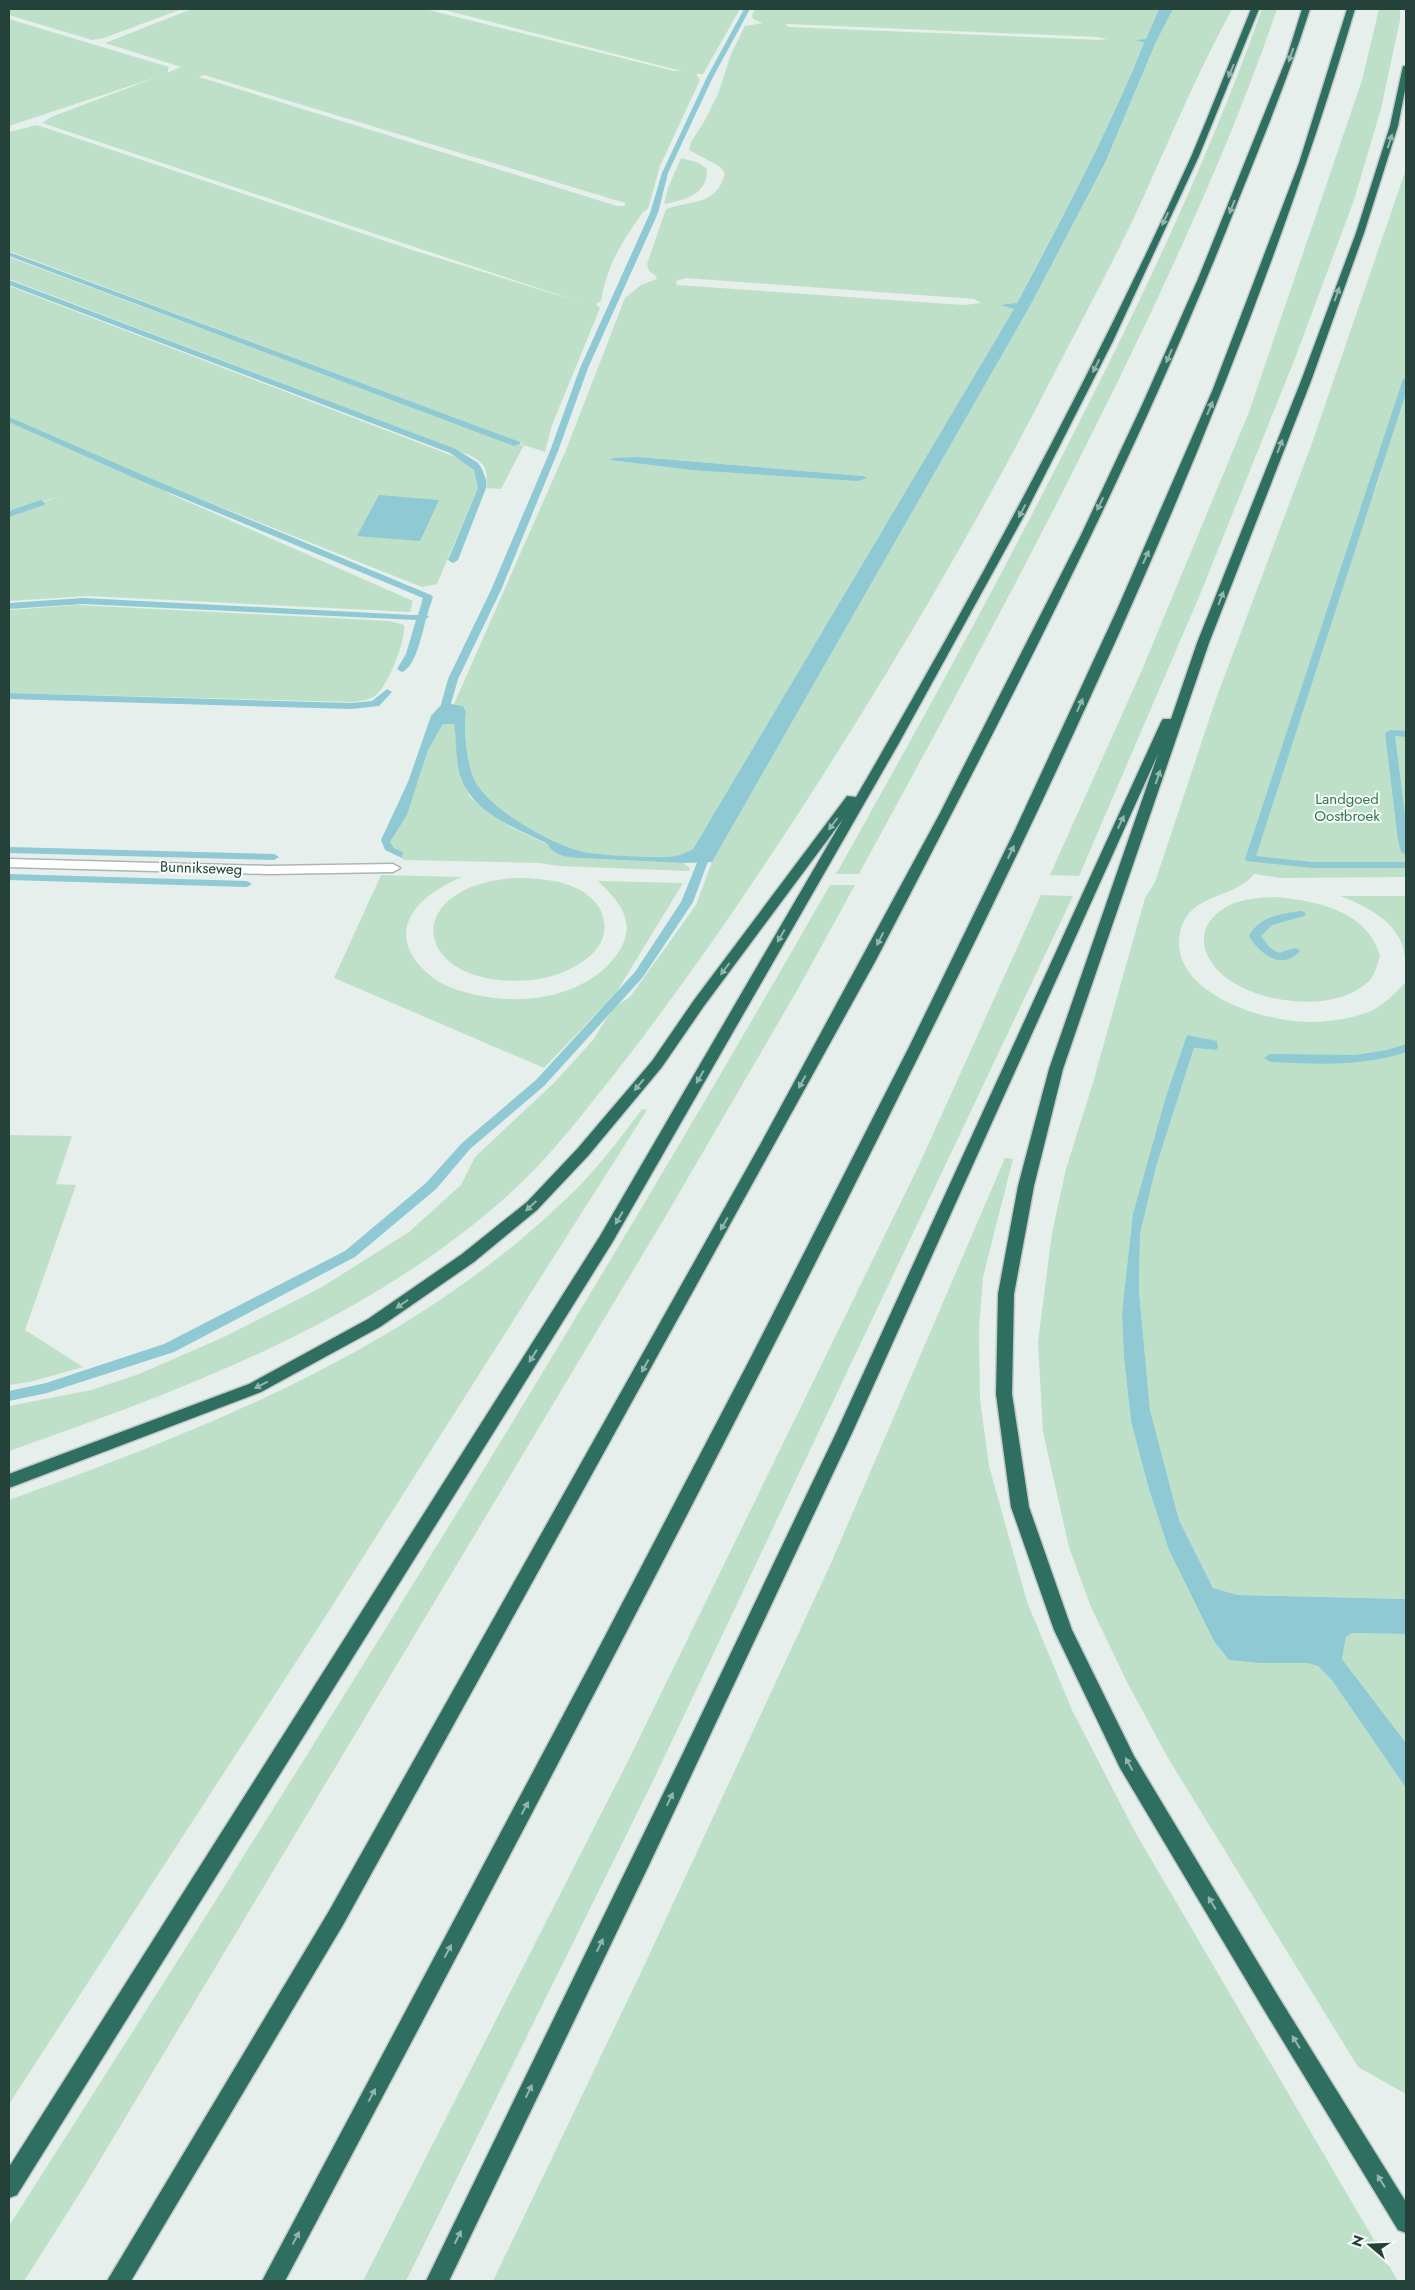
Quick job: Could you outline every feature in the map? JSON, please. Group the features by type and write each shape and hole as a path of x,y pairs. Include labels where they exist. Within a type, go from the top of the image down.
{"highway":[{"path":"9,2187 606,1239 893,743 1020,514 1108,342 1195,156 1255,9"},
{"path":"118,2281 340,1909 768,1145 936,831 1086,535 1147,405 1203,279 1291,58 1306,9"},
{"path":"273,2281 583,1698 792,1296 1066,737 1217,392 1302,167 1351,9"},
{"path":"1406,68 1394,126 1360,233 1306,381 1203,643 1054,1078 1026,1186 1006,1294 1004,1394 1020,1507 1063,1630 1128,1762 1276,2011 1406,2222"},
{"path":"437,2281 590,1967 846,1429 1022,1046 1097,874 1203,643"},
{"path":"9,1481 255,1388 306,1362 390,1312 468,1258 532,1206 583,1152 657,1064 699,1003 893,743"}],"street":[{"name":"Bunnikseweg","path":"9,863 269,870 393,868"}],"green space":[{"path":"9,9 182,9 104,38 92,40 9,15"},
{"path":"192,9 425,9 674,71 681,71 441,9 740,9 703,74 696,74 700,80 660,166 648,209 643,212 616,254 607,275 601,301 596,304 600,308 552,425 545,452 524,445 501,489 485,488 486,472 481,462 463,452 9,279 9,257 514,445 522,445 522,443 9,251 9,132 37,125 406,248 580,302 42,123 51,117 157,77 9,126 9,19 169,67 167,73 181,67 105,43","holes":["204,75 625,203 625,206 617,206 199,77"]},
{"path":"755,9 1159,9 1146,39 1138,41 1144,43 1130,77 1084,175 1050,240 1016,304 1002,305 1014,309 693,849 675,857 627,856 580,851 553,841 524,825 497,806 478,786 471,771 469,761 466,739 466,712 463,706 454,704 566,450 625,298 641,285 657,279 649,271 647,264 666,209 709,197 721,184 725,173 719,166 689,150 691,142 704,122 718,94 731,54 745,26 763,23 753,19 752,15","holes":["785,25 1097,37 1107,39 790,27","686,278 974,299 981,303 964,305 677,285 676,281","639,457 864,476 866,478 691,470 611,460"]},
{"path":"1173,9 1232,9 1197,78 1123,240 1017,444 897,656 767,862 664,1009 580,1118 541,1163 498,1204 444,1247 387,1285 327,1320 266,1350 202,1378 138,1404 9,1451 9,1406 91,1390 139,1374 224,1337 322,1287 409,1232 461,1185 475,1157 554,1083 593,1040 614,1007 630,997 696,905 712,862 1030,306 1105,163 1156,42"},
{"path":"1262,9 1277,9 1228,139 1191,225 1100,418 999,614 859,874 836,874 1000,576 1116,348 1184,205 1225,108"},
{"path":"1379,9 1400,9 1400,20 1381,109 1354,200 1294,361 1199,597 1079,876 1050,875 1142,670 1249,412 1362,80"},
{"path":"681,158 699,163 707,169 704,184 687,198 664,204 668,188"},
{"name":"Landgoed Oostbroek","path":"1406,169 1406,877 1281,878 1254,874 1236,888 1194,908 1181,929 1180,951 1187,970 1202,986 1221,999 1244,1009 1290,1021 1331,1021 1352,1017 1377,1008 1405,983 1405,956 1399,937 1386,921 1359,904 1340,896 1406,896 1406,1599 1238,1595 1213,1588 1179,1520 1150,1410 1139,1291 1140,1234 1156,1167 1194,1048 1215,1050 1187,1035 1167,1093 1128,1265 1122,1313 1131,1421 1229,1660 1258,1663 1307,1663 1318,1666 1331,1679 1406,1788 1406,2094 1358,2067 1168,1758 1128,1684 1090,1605 1069,1547 1043,1432 1038,1342 1052,1233 1066,1169 1092,1086 1145,898 1155,882 1217,696 1312,443","holes":["1396,419 1377,485 1361,519 1378,454"]},
{"path":"9,286 461,459 476,474 478,488 437,584 422,587 178,490 162,487 168,493 413,601 410,612 89,596 9,601 9,516 57,497 9,512"},
{"path":"78,605 390,621 404,625 404,632 395,663 380,691 375,696 353,702 9,693 9,610"},
{"path":"443,724 454,724 461,779 470,797 488,813 512,828 547,844 553,851 579,858 683,863 690,868 689,871 559,866 539,863 404,860 402,858 403,852 394,848 390,842 407,815 428,750"},
{"path":"381,875 462,877 436,890 415,909 406,933 408,946 422,968 433,978 445,985 466,993 514,999 538,998 562,992 583,983 602,970 618,953 624,942 626,932 624,914 613,897 598,881 683,883 616,993 544,1068 334,978"},
{"path":"513,878 556,881 572,886 590,897 601,910 605,928 602,940 595,951 572,968 545,978 532,980 492,979 463,970 443,955 434,937 436,918 450,900 475,886"},
{"path":"830,885 855,885 799,987 667,1214 85,2185 24,2281 9,2281 9,2226 220,1894 428,1560 632,1224"},
{"path":"1041,895 1073,896 652,1783 406,2281 363,2281 629,1759 919,1165"},
{"path":"1278,897 1309,902 1339,911 1352,918 1364,928 1373,940 1380,955 1373,976 1368,982 1354,992 1337,998 1299,1002 1261,995 1229,980 1220,972 1212,964 1204,945 1204,935 1213,917 1229,905 1249,899"},
{"path":"642,1109 647,1110 320,1625 9,2104 9,1500 159,1443 232,1412 304,1379 374,1341 441,1299 505,1252 577,1189 606,1156"},
{"path":"9,1135 72,1136 56,1184 76,1185 25,1330 83,1367 30,1382 9,1385"},
{"path":"1005,1158 1013,1159 983,1277 979,1328 980,1399 989,1466 1027,1602 1072,1710 1134,1830 1398,2281 493,2281 644,1966 832,1561"},
{"path":"1352,1633 1406,1634 1406,1743 1342,1659 1346,1637"}],"water":[{"path":"1159,9 1173,9 1156,42 1105,163 1030,306 712,862 683,863 579,858 556,853 546,843 510,826 487,812 469,793 462,781 458,767 454,724 443,724 428,750 407,815 390,842 394,848 403,852 402,858 385,850 381,840 408,782 431,716 439,707 446,703 463,706 466,712 467,750 471,771 478,786 497,806 539,834 567,847 598,854 668,857 680,855 693,849 1014,309 1000,305 1017,303 1084,175 1130,77 1144,43 1136,40 1146,39"},
{"path":"639,457 864,476 867,478 858,481 691,470 610,460 613,458"},
{"path":"379,495 439,500 420,541 357,536"},
{"path":"1187,1035 1217,1041 1218,1048 1215,1050 1194,1048 1156,1167 1140,1234 1139,1291 1150,1410 1179,1520 1213,1588 1238,1595 1406,1599 1406,1634 1352,1633 1346,1637 1342,1659 1406,1743 1406,1788 1331,1679 1318,1666 1307,1663 1258,1663 1229,1660 1214,1641 1169,1550 1149,1489 1131,1421 1124,1356 1122,1313 1133,1214 1167,1093"}],"waterway":[{"path":"453,715 445,708 453,679 496,590 554,451 584,368 654,213 665,173 710,77 747,9"},
{"path":"9,254 517,444"},
{"path":"9,282 453,451 465,458 475,465 481,474 482,488 453,560"},
{"path":"1406,381 1250,859 1312,865 1406,865"},
{"path":"9,419 142,478 412,592 428,597 422,617"},
{"path":"9,514 41,503"},
{"path":"9,606 83,601 422,617"},
{"path":"402,669 411,654 422,617"},
{"path":"9,696 351,706 375,704 387,692"},
{"path":"1406,734 1390,733 1406,852"},
{"path":"9,1396 47,1388 169,1348 350,1254 431,1186 466,1146 540,1083 639,974 687,902 708,848"},
{"path":"9,850 274,857"},
{"path":"9,877 247,884"},
{"path":"1294,951 1283,957 1277,957 1266,951 1255,936 1258,930 1268,922 1300,914"},
{"path":"1270,1058 1356,1059 1373,1057 1406,1048"}]}
